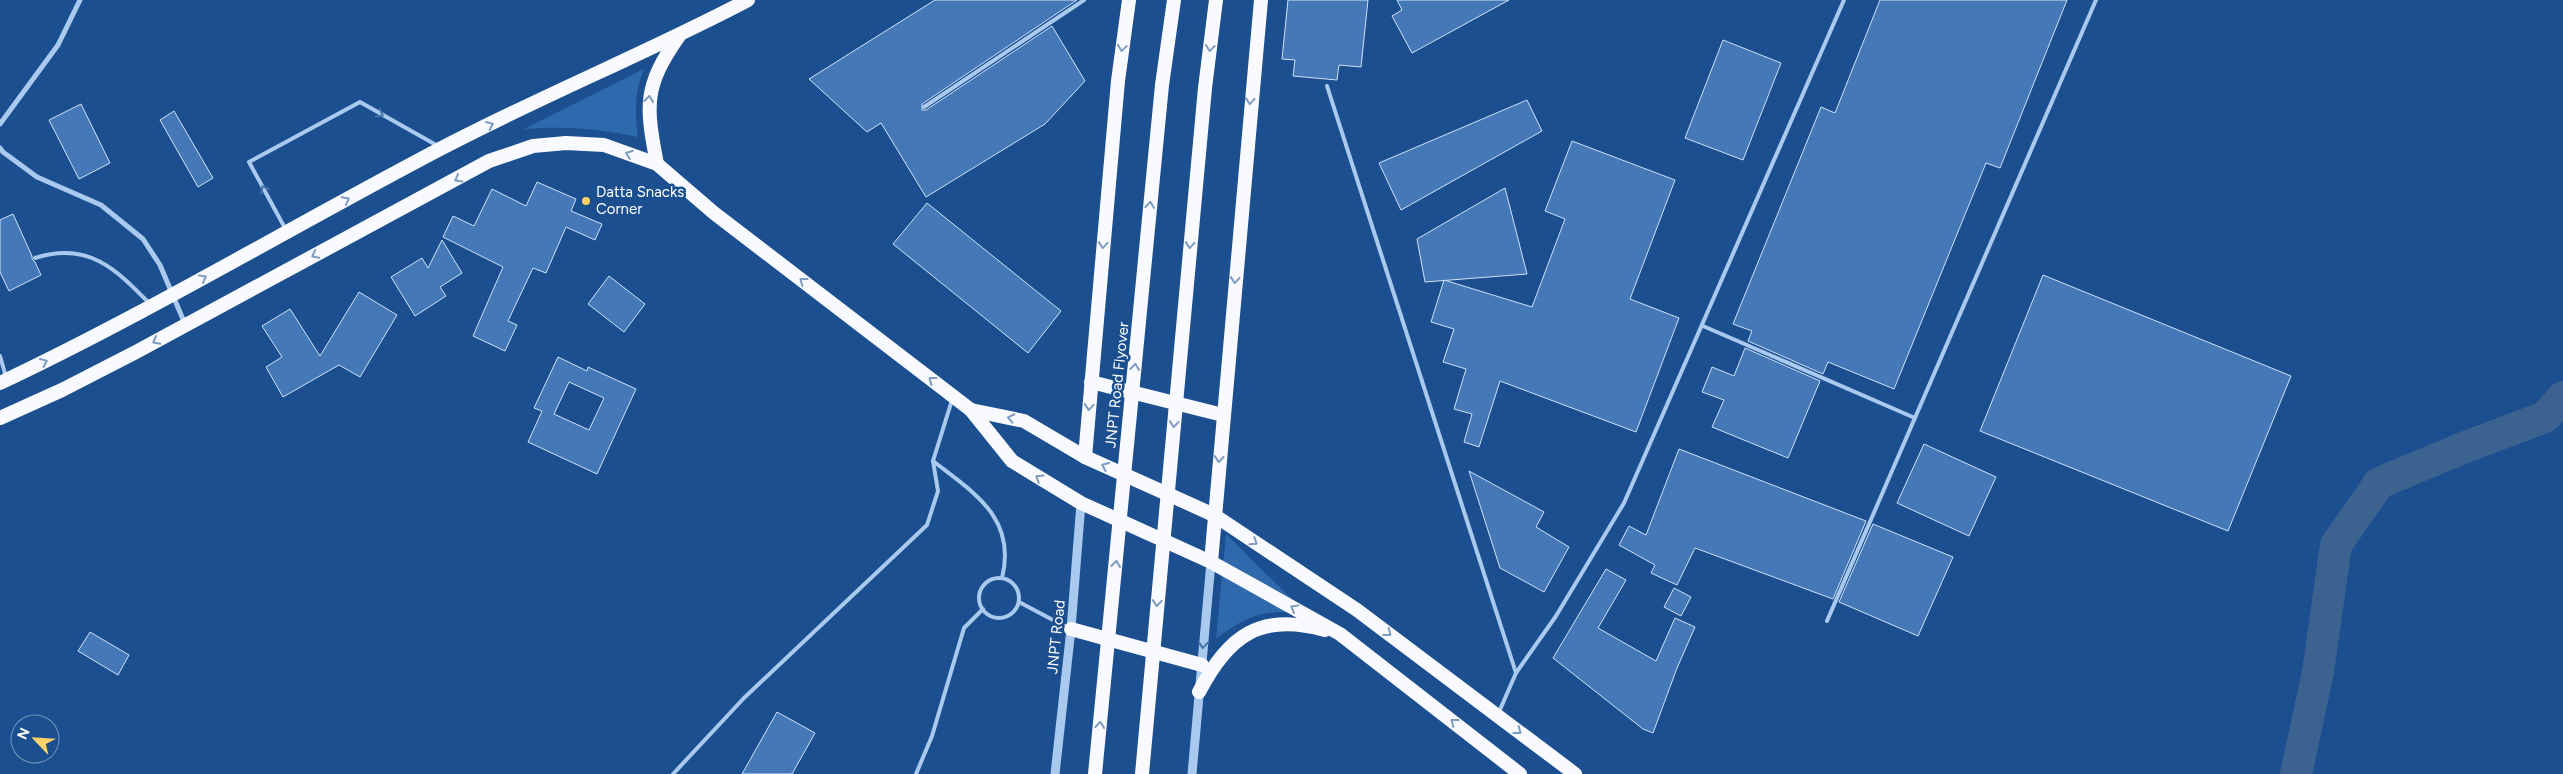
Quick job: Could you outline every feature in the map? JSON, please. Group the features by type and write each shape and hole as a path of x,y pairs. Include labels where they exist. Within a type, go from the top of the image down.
{"highway":[{"path":"4,381 48,361 152,306 442,148 680,36 748,0"},
{"path":"1085,457 1118,81 1129,0"},
{"name":"JNPT Road Flyover","path":"1095,774 1161,94 1174,0"},
{"path":"1142,774 1205,88 1216,0"},
{"path":"1210,562 1261,0"},
{"path":"657,164 650,126 649,98 658,68 680,36"},
{"path":"0,418 62,390 186,325 489,161 533,146 566,144 604,145 657,164 714,213 971,410 1012,461 1081,503 1210,562 1340,634 1520,774"},
{"path":"1091,382 1223,415"},
{"path":"971,410 1024,421 1085,457 1214,515 1357,610 1575,774"},
{"path":"1199,692 1222,653 1240,637 1253,630 1286,624 1315,627 1340,634"},
{"path":"1071,630 1202,665"}],"street":[{"path":"0,124 58,45 80,0"},
{"path":"0,148 37,177 101,205 143,239 160,266 186,325"},
{"name":"JNPT Road","path":"1055,774 1071,630 1081,503"},
{"path":"1192,774 1210,562"}],"lane":[{"path":"924,107 1084,0"},
{"path":"1497,716 1516,673 1556,616 1624,504 1844,0"},
{"path":"1828,621 2096,0"},
{"path":"1328,86 1516,673"},
{"path":"288,232 249,162 360,102 442,148"},
{"path":"35,258 48,254 70,253 106,264 119,272 152,306"},
{"path":"1703,326 1915,418"},
{"path":"0,356 4,381"},
{"path":"673,774 744,698 926,525 938,491 933,461 954,396"},
{"path":"933,461 978,496 999,522 1006,562 1002,578"},
{"path":"1002,578 1014,584 1017,589 1018,602 1012,613 1006,616 993,616 983,609 980,603 981,590 989,580 1002,578"},
{"path":"1018,602 1071,630"},
{"path":"916,774 932,736 964,628 983,609"}],"shaded area":[{"path":"644,69 638,86 636,103 638,137 581,129 524,129"},
{"path":"1226,534 1307,614 1280,612 1258,615 1238,624 1216,639"}],"building":[{"path":"935,0 1077,0 922,104 922,110 926,110 1052,26 1085,81 1045,124 926,197 881,123 867,132 809,79"},
{"path":"1288,0 1368,0 1361,67 1339,65 1337,80 1293,76 1295,60 1282,59"},
{"path":"1397,0 1509,0 1412,53 1392,16 1402,10"},
{"path":"1880,0 2067,0 2000,168 1986,163 1894,389 1828,362 1823,374 1748,341 1752,331 1733,324 1821,107 1835,113"},
{"path":"1723,40 1781,63 1743,160 1685,138"},
{"path":"1527,100 1542,131 1401,210 1379,163"},
{"path":"81,104 110,163 79,179 49,120"},
{"path":"174,111 213,178 198,187 160,120"},
{"path":"1572,141 1675,180 1630,299 1679,318 1636,432 1500,381 1479,447 1464,442 1472,414 1454,409 1466,369 1443,362 1454,329 1431,322 1444,280 1532,307 1565,219 1545,211"},
{"path":"537,182 576,199 571,211 602,224 595,240 566,227 546,273 533,268 508,321 517,325 505,351 473,336 503,267 443,237 453,216 474,226 492,189 526,206"},
{"path":"1505,188 1527,274 1425,282 1417,239"},
{"path":"927,203 1061,311 1028,353 893,244"},
{"path":"13,214 32,259 41,275 9,291 0,272 0,220"},
{"path":"442,240 462,273 440,287 446,296 415,316 391,277 422,258 428,268"},
{"path":"2043,275 2291,376 2228,531 1980,431"},
{"path":"609,276 645,304 624,332 588,304"},
{"path":"359,292 397,315 360,377 339,365 283,397 266,367 282,357 262,326 290,309 320,356"},
{"path":"1745,348 1820,381 1788,458 1712,427 1724,400 1702,392 1712,367 1734,376"},
{"path":"558,357 587,371 588,367 636,389 597,474 528,442 542,411 534,408","holes":["569,382 604,398 589,430 554,414"]},
{"path":"1924,444 1996,477 1969,536 1897,503"},
{"path":"1679,449 1866,521 1833,599 1695,548 1677,585 1651,573 1655,565 1619,545 1629,526 1646,535"},
{"path":"1469,471 1544,512 1536,527 1569,547 1544,592 1500,568"},
{"path":"1873,524 1953,557 1918,636 1839,602"},
{"path":"1606,569 1626,580 1598,628 1656,661 1675,618 1695,627 1677,668 1653,733 1643,729 1553,658"},
{"path":"1674,588 1691,597 1681,616 1664,607"},
{"path":"90,632 129,655 118,675 78,651"},
{"path":"777,712 815,733 792,774 742,774"}],"waterway":[{"path":"2296,774 2318,672 2336,545 2379,483 2545,417 2563,397"}],"place":[{"name":"Datta Snacks Corner","path":"586,201"}]}
